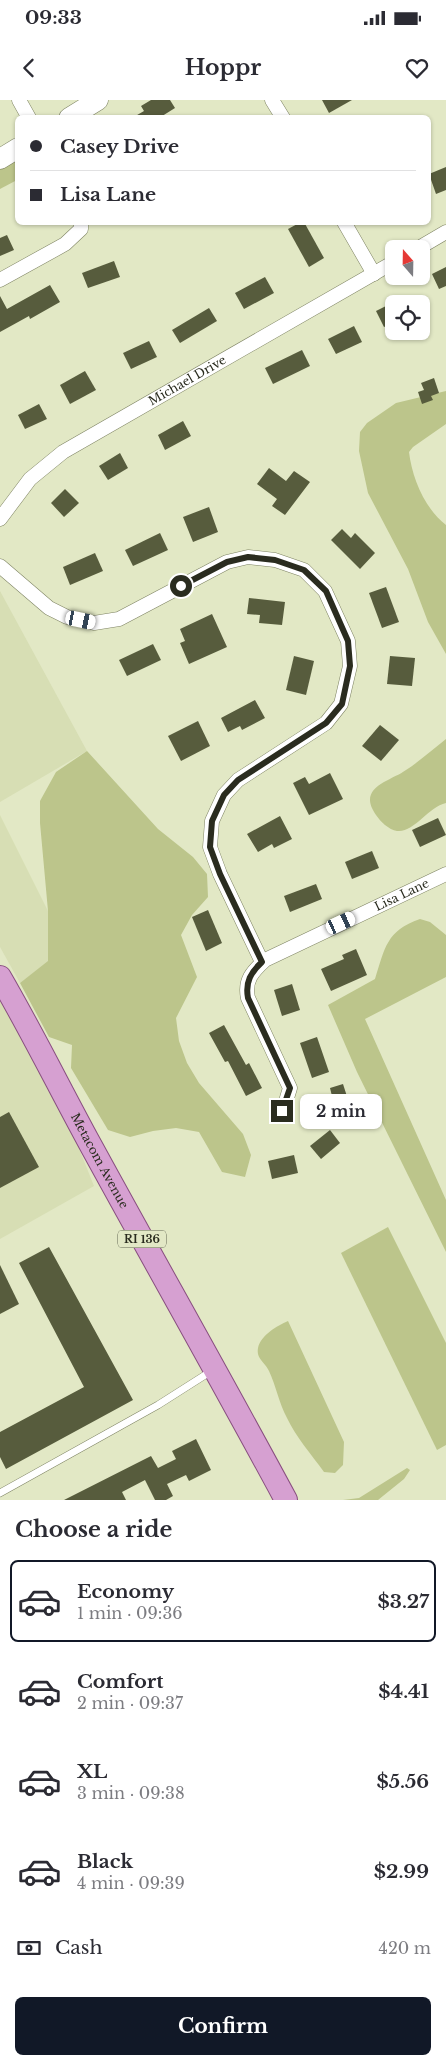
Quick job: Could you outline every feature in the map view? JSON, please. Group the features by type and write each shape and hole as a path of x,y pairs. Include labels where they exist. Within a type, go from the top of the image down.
{"main road":[{"name":"Metacom Avenue","path":"0,977 27,1022 89,1142 286,1500"}],"street":[{"path":"19,100 27,115"},
{"path":"74,115 98,100"},
{"path":"272,100 281,115"},
{"path":"0,159 15,150"},
{"path":"0,280 66,244 81,229 81,225"},
{"path":"346,225 374,274"},
{"path":"430,241 446,232"},
{"name":"Michael Drive","path":"0,519 30,479 63,452 385,267"},
{"path":"0,566 49,608 67,617 94,623 119,619 227,562 248,557 275,560 304,570 326,591 348,641 350,666 342,704 326,723 238,780 224,795 212,821 210,847 220,874 262,962 252,972 246,988 248,998 290,1088 282,1111"},
{"name":"Lisa Lane","path":"262,962 446,874"}],"lane":[{"path":"0,1493 158,1405 215,1368"}],"shaded area":[{"path":"15,161 15,181 0,189 0,168"},
{"path":"446,391 446,424 413,447 409,452 416,482 426,502 446,525 446,654 428,622 408,569 368,493 359,451 360,432 367,423 396,403"},
{"path":"0,591 87,751 0,802"},
{"path":"446,739 446,803 439,805 403,831 397,831 388,827 378,817 371,805 370,798 373,791 378,786 400,774"},
{"path":"87,751 158,829 193,857 207,874 208,897 192,915 181,935 197,977 176,1018 179,1041 187,1063 199,1083 243,1134 251,1155 245,1177 222,1172 199,1132 176,1128 130,1137 108,1130 71,1068 72,1045 49,1037 20,983 48,961 48,911 40,823 40,801 56,772"},
{"path":"0,815 48,911 48,962 20,983 0,947"},
{"path":"420,919 430,922 446,935 446,977 365,1019 446,1200 446,1252 357,1072 328,1005 375,979 388,942 393,935 400,929"},
{"path":"0,998 64,1111 94,1186 0,1239"},
{"path":"388,1227 446,1343 446,1445 437,1450 341,1253"},
{"path":"288,1321 344,1442 343,1465 335,1473 324,1472 295,1432 284,1412 269,1371 258,1355 258,1348 262,1339 274,1328"},
{"path":"407,1468 410,1470 404,1479 378,1500 343,1500 359,1498"}],"building":[{"path":"151,100 170,100 175,108 164,115 137,115 144,111 141,106"},
{"path":"322,100 352,100 329,113"},
{"path":"446,167 446,190 436,194 431,180 431,173"},
{"path":"295,225 306,225 324,258 309,267 288,229"},
{"path":"7,235 14,250 0,256 0,238"},
{"path":"114,261 120,277 88,288 82,273"},
{"path":"446,267 446,286 439,289 432,274"},
{"path":"265,277 274,293 244,309 235,293"},
{"path":"50,285 60,302 30,319 29,316 0,332 0,296 7,309"},
{"path":"385,306 385,327 384,327 376,311"},
{"path":"209,308 217,321 180,343 172,330"},
{"path":"354,326 362,342 336,354 328,339"},
{"path":"149,341 157,357 131,369 123,353"},
{"path":"302,350 310,366 273,384 265,368"},
{"path":"85,371 96,390 70,404 60,385"},
{"path":"434,378 439,393 431,396 433,400 422,404 418,392 424,390 421,383"},
{"path":"39,404 47,419 25,429 18,415"},
{"path":"183,421 191,436 165,450 158,435"},
{"path":"120,453 128,468 108,480 99,466"},
{"path":"269,468 286,481 294,471 310,482 285,515 272,506 277,499 257,484"},
{"path":"65,489 79,503 64,517 51,503"},
{"path":"209,507 218,532 193,542 183,517"},
{"path":"342,529 351,538 355,533 375,553 360,569 331,540"},
{"path":"160,533 168,550 133,566 125,550"},
{"path":"95,553 103,571 70,585 63,567"},
{"path":"386,587 399,622 382,628 369,593"},
{"path":"249,598 285,602 282,625 259,623 260,615 247,614"},
{"path":"212,614 227,647 189,664 180,643 185,641 180,629"},
{"path":"153,644 161,660 127,676 119,660"},
{"path":"294,656 314,661 306,695 286,690"},
{"path":"390,656 415,658 412,686 387,684"},
{"path":"255,700 265,718 242,730 240,726 228,732 221,718"},
{"path":"198,721 210,746 181,761 168,736"},
{"path":"380,725 399,740 381,761 362,746"},
{"path":"330,773 343,799 309,815 293,783 305,777 309,784"},
{"path":"280,816 292,839 274,848 272,844 258,852 247,834"},
{"path":"438,818 446,835 420,847 412,830"},
{"path":"372,851 379,868 352,879 345,862"},
{"path":"316,884 322,899 290,912 284,896"},
{"path":"208,910 222,943 206,951 192,917"},
{"path":"356,949 367,975 331,991 321,969 344,959 342,955"},
{"path":"292,984 300,1010 282,1016 274,990"},
{"path":"224,1025 246,1065 249,1063 262,1088 246,1096 228,1061 225,1062 209,1033"},
{"path":"317,1037 329,1072 312,1078 300,1043"},
{"path":"343,1084 352,1112 331,1119 326,1103 333,1100 330,1088"},
{"path":"9,1112 39,1167 0,1188 0,1117"},
{"path":"330,1130 340,1143 321,1159 310,1146"},
{"path":"294,1155 298,1173 272,1179 268,1161"},
{"path":"49,1247 133,1400 6,1469 0,1457 0,1432 84,1387 19,1263"},
{"path":"0,1265 19,1304 0,1314"},
{"path":"196,1439 211,1470 189,1481 186,1475 167,1484 173,1496 166,1500 155,1500 145,1480 122,1492 126,1500 64,1500 151,1456 158,1468 176,1459 172,1451"}],"route":[{"path":"181,586 227,562 248,557 275,560 304,570 326,591 348,641 350,666 342,704 326,723 238,780 224,795 212,821 210,847 220,874 262,962 252,972 246,988 248,998 290,1088 282,1111"}]}
